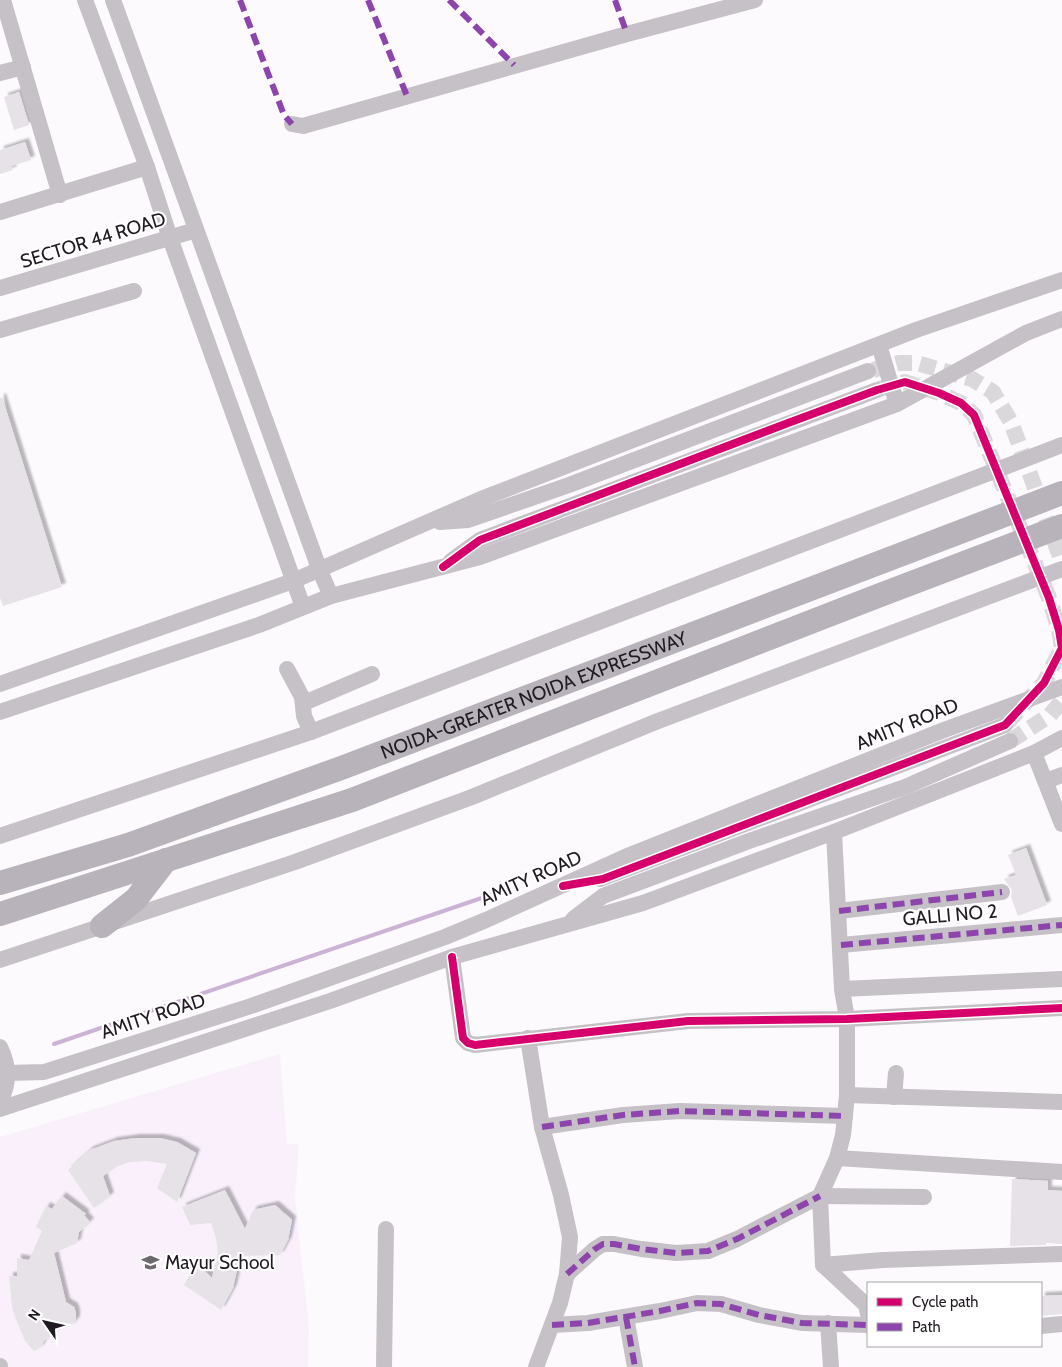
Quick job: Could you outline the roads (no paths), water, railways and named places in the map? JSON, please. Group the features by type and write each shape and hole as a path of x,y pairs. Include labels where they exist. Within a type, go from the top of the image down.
{"highway":[{"name":"NOIDA-GREATER NOIDA EXPRESSWAY","path":"0,883 128,845 344,767 1062,493"},
{"name":"NOIDA-GREATER NOIDA EXPRESSWAY","path":"0,914 352,800 1062,526"},
{"path":"102,926 136,899 166,860"}],"street":[{"path":"3,0 60,195"},
{"path":"85,0 147,168 170,238 303,607"},
{"path":"112,0 320,571 331,596"},
{"path":"292,124 304,126 532,60 755,0"},
{"path":"0,73 23,67"},
{"path":"0,212 147,168"},
{"name":"SECTOR 44 ROAD","path":"0,288 196,230"},
{"path":"0,684 294,582 481,499 916,330 1062,280"},
{"path":"0,330 134,291"},
{"path":"0,712 259,625 331,596 480,557 898,404 1026,333 1062,319"},
{"path":"879,345 898,404"},
{"path":"428,522 468,520 569,485 868,371"},
{"path":"443,567 480,540 877,390"},
{"path":"0,836 311,732 1062,445"},
{"path":"0,960 295,862 472,797 658,721 1062,569"},
{"path":"287,669 302,697 304,716 311,732"},
{"path":"304,703 372,674"},
{"name":"AMITY ROAD","path":"7,1073 44,1072 251,1006 445,937 625,857 944,730 1062,687"},
{"path":"563,886 603,879 1005,725"},
{"path":"0,1109 330,1001 452,957 643,903 834,832 1034,752 1062,738"},
{"path":"564,926 603,896 749,841 905,787 1010,741"},
{"path":"1034,752 1062,824"},
{"path":"1046,781 1062,775"},
{"path":"834,832 842,989 848,1019 847,1095 843,1135 836,1158 820,1196 823,1265 866,1305 867,1310"},
{"path":"839,911 1002,892"},
{"name":"GALLI NO 2","path":"841,945 1062,925"},
{"path":"452,957 463,1038 468,1043 475,1044 688,1021 848,1019 1062,1008"},
{"path":"842,989 1062,979"},
{"path":"528,1038 542,1127 561,1195 570,1237 567,1274 560,1302 536,1367"},
{"path":"0,1047 6,1059 8,1080 0,1101"},
{"path":"894,1097 896,1073"},
{"path":"847,1095 1062,1102"},
{"path":"542,1127 623,1115 680,1111 845,1116"},
{"path":"836,1158 1062,1172"},
{"path":"567,1274 603,1244 676,1253 708,1251 737,1240 820,1196 924,1197"},
{"path":"384,1367 386,1229"},
{"path":"823,1265 883,1260 1062,1254"},
{"path":"552,1324 588,1323 697,1303 721,1304 759,1315 802,1323 867,1325"},
{"path":"626,1317 635,1367"},
{"path":"828,1323 831,1367"},
{"path":"1042,1326 1062,1324"}],"waterway":[{"path":"54,1044 505,890"}],"tunnel":[{"path":"873,370 899,363 917,363 972,379 993,392 1011,422 1062,562"},
{"path":"879,389 905,382 939,393 961,403 974,415 1049,598 1059,630 1062,648 1044,683 1005,725"},
{"path":"1010,741 1050,715 1062,701"}],"place":[{"name":"Mayur School","path":"151,1262"}]}
